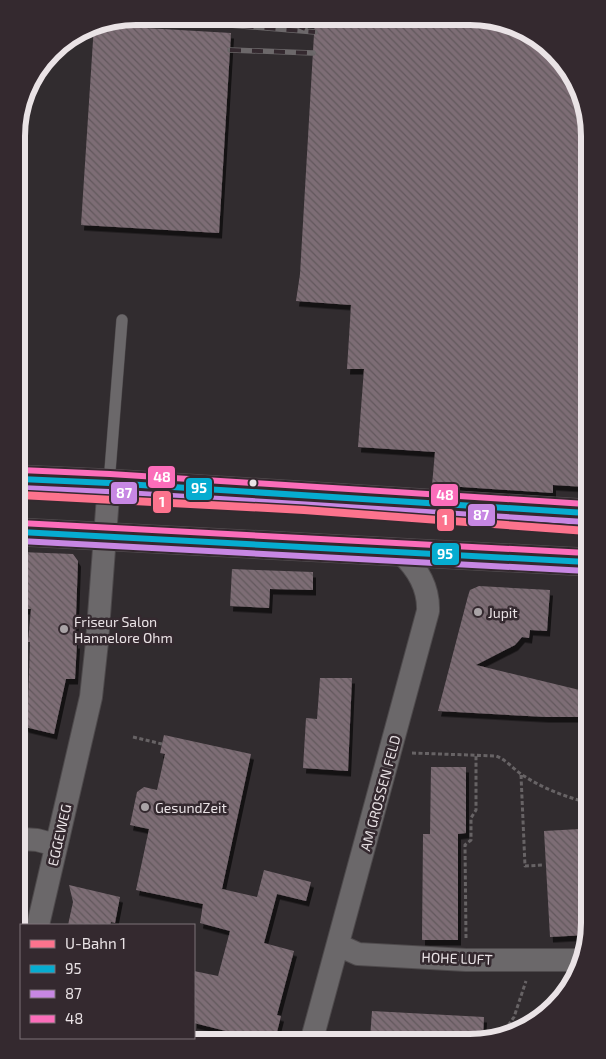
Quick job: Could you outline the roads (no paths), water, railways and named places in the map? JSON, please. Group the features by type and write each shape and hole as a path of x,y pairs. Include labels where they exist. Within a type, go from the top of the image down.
{"street":[{"path":"25,479 581,513"},
{"name":"EGGEWEG","path":"38,924 91,697 109,483"},
{"path":"25,532 581,562"},
{"name":"AM GROSSEN FELD","path":"313,1034 426,622 428,611 427,591 416,568 401,553"},
{"path":"25,839 56,845"},
{"name":"HOHE LUFT","path":"338,945 358,954 466,960 575,960"}],"lane":[{"path":"109,483 122,320"}],"railway":[{"path":"230,25 315,32"},
{"path":"296,25 305,29"},
{"path":"230,50 313,53"}],"metro line":[{"name":"1","path":"25,495 304,510 581,531"}],"place":[{"name":"Jupit","path":"478,612"},
{"name":"Friseur Salon Hannelore Ohm","path":"64,629"},
{"name":"GesundZeit","path":"145,807"}]}
